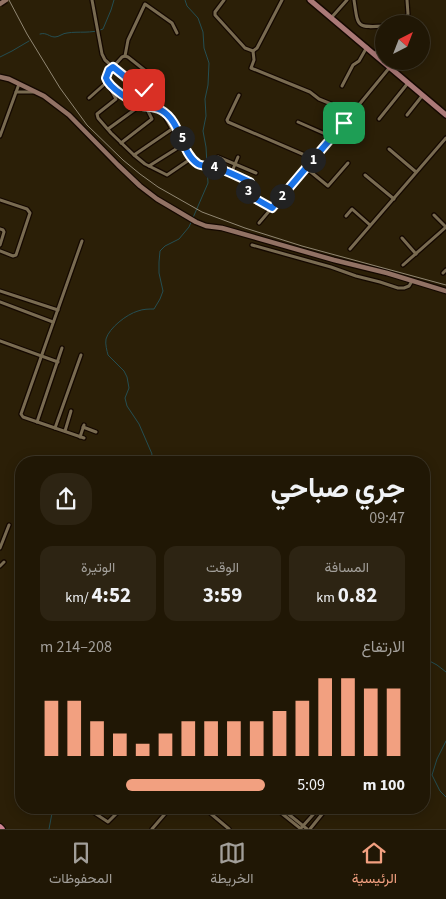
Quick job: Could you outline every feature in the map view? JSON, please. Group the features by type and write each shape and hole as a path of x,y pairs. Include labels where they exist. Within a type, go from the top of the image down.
{"main road":[{"path":"0,4 6,0"},
{"path":"310,0 374,54"},
{"path":"392,70 446,115"},
{"path":"0,76 44,96 69,115 147,193 196,222 334,260 387,272 446,291"}],"street":[{"path":"92,0 103,57 139,88 144,90 152,81 152,76 125,56"},
{"path":"224,0 215,12 215,15 246,48 253,50"},
{"path":"253,50 257,48 282,0"},
{"path":"331,18 347,0"},
{"path":"354,0 357,20 360,24 365,27 375,26"},
{"path":"407,0 407,15"},
{"path":"177,33 172,23 145,4 128,40 125,56 109,70 106,78 116,99 97,114 98,118 134,155 145,164 167,175 192,158"},
{"path":"342,86 353,65 359,61 367,47"},
{"path":"253,50 254,60 251,68 310,92 320,99 353,113"},
{"path":"259,223 388,70"},
{"path":"89,98 107,82"},
{"path":"107,82 122,94 141,105 161,111 174,122 192,158 201,166 212,166 250,182 251,185 247,194 272,208"},
{"path":"379,119 408,83"},
{"path":"0,136 19,84"},
{"path":"16,92 36,92"},
{"path":"239,95 228,122 314,159"},
{"path":"407,115 423,95"},
{"path":"108,128 141,105"},
{"path":"121,143 152,119 146,106"},
{"path":"134,155 172,129 161,111"},
{"path":"298,122 332,137"},
{"path":"350,249 446,138"},
{"path":"149,166 184,144"},
{"path":"389,149 416,172"},
{"path":"218,157 256,173"},
{"path":"231,174 238,157"},
{"path":"306,168 328,186 348,163"},
{"path":"365,175 394,198"},
{"path":"0,200 28,209 30,215 16,254 13,256 0,252"},
{"path":"346,216 352,209 370,225"},
{"path":"403,265 446,227 434,215"},
{"path":"0,229 4,232 0,245"},
{"path":"402,238 416,254"},
{"path":"82,241 21,414 22,416 82,437 84,426 96,432"},
{"path":"252,245 398,288 409,286 412,281"},
{"path":"0,291 58,310"},
{"path":"0,302 53,322"},
{"path":"0,341 58,362"},
{"path":"38,422 62,348"},
{"path":"55,428 80,355"},
{"path":"64,431 71,411"},
{"path":"0,548 9,525"},
{"path":"0,566 4,562"},
{"path":"96,814 108,822 116,814"},
{"path":"152,829 165,814"},
{"path":"211,814 229,829"},
{"path":"282,814 301,828 308,829 322,814"},
{"path":"287,814 301,828"},
{"path":"301,828 313,814"}],"waterway":[{"path":"40,34 55,37 66,33 103,29 114,0"},
{"path":"152,456 139,424 127,406 125,398 129,388 127,377 124,371 108,355 106,339 111,330 124,318 140,310 154,309 163,291 159,273 160,251 165,246 179,239 189,227 208,183 203,131 206,116 205,99 209,63 204,48 203,32 198,18 187,6 185,0"},
{"path":"0,57 29,41"},
{"path":"430,661 446,672"},
{"path":"446,741 432,775 440,791 446,797"},
{"path":"49,829 52,814"}],"railway":[{"path":"9,0 60,88 87,125 123,160 158,187 202,212 245,228 302,246 446,285"}],"route":[{"path":"144,90 141,90 113,67 109,70 106,78 107,82 113,87 136,103 161,111 174,122 184,144 197,163 201,166 212,166 250,182 251,185 247,194 272,208 344,123"}]}
